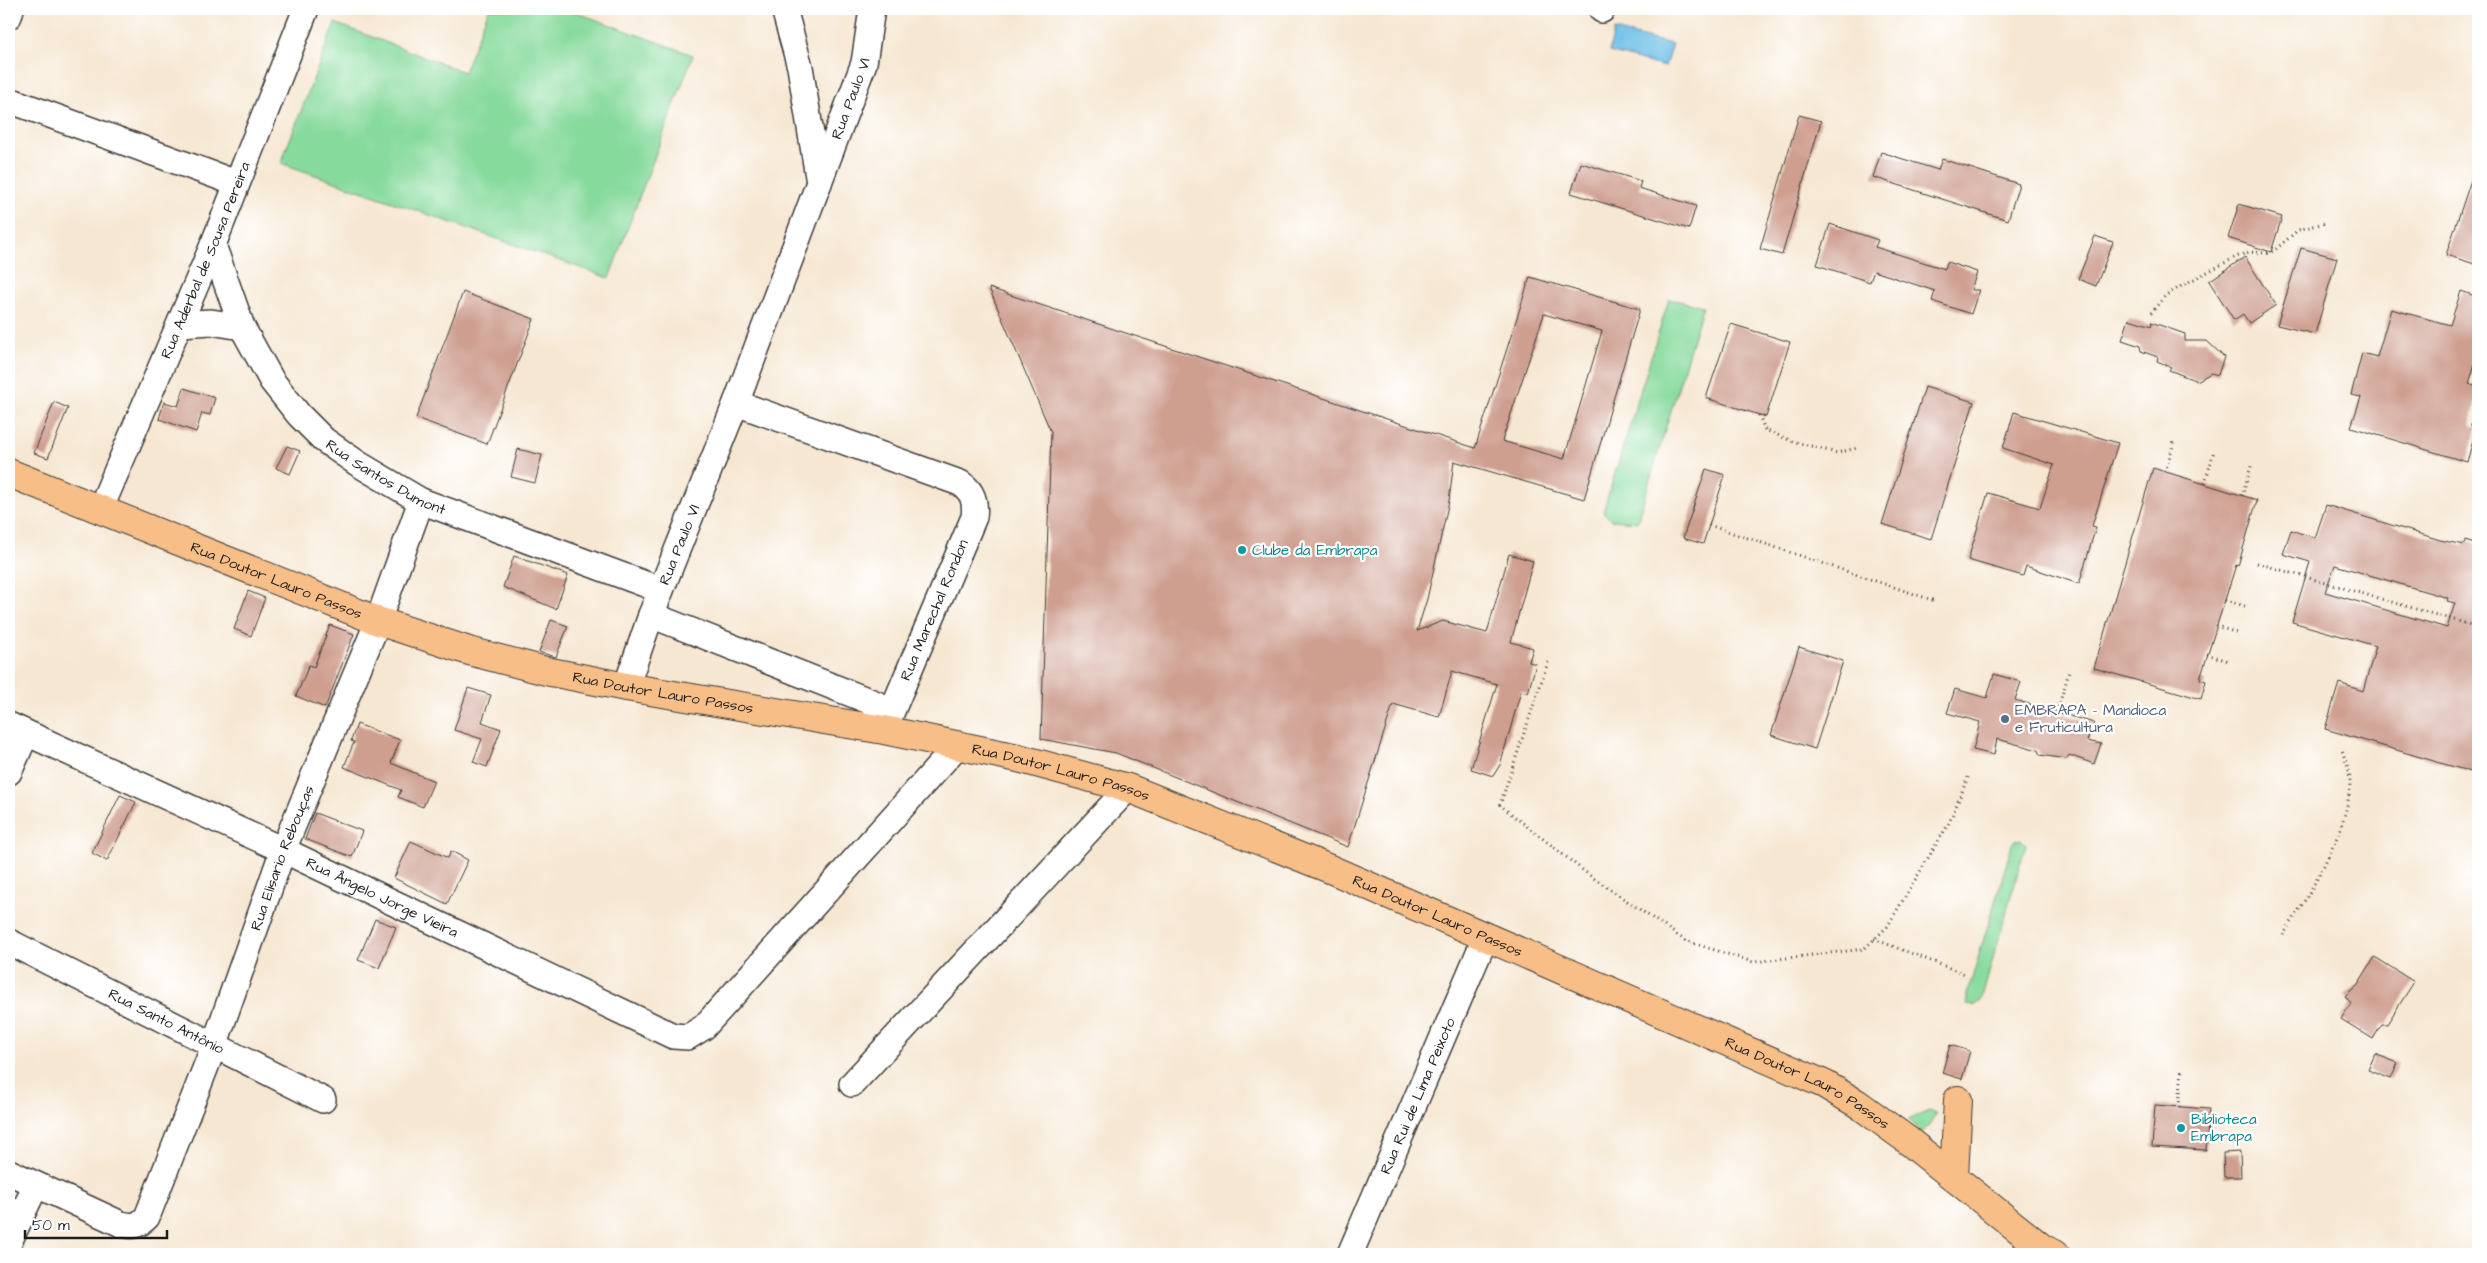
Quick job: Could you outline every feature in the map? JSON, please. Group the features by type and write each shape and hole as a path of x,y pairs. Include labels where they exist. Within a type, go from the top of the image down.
{"main road":[{"name":"Rua Doutor Lauro Passos","path":"9,473 378,621 469,651 546,671 626,688 888,720 958,745 1018,758 1128,788 1330,869 1824,1084 1858,1104 1954,1177 2046,1252"},
{"path":"1954,1177 1958,1100"}],"street":[{"path":"9,16 11,9"},
{"name":"Rua Aderbal de Sousa Pereira","path":"100,510 213,245 306,9"},
{"name":"Rua Paulo VI","path":"784,9 800,68 819,185"},
{"name":"Rua Paulo VI","path":"626,688 651,615 736,403 864,63 872,9"},
{"path":"9,100 236,183"},
{"name":"Rua Santos Dumont","path":"213,245 242,327 272,381 305,421 324,440 357,463 421,501 661,590"},
{"path":"180,324 210,322 242,327"},
{"name":"Rua Marechal Rondon","path":"736,403 960,483 969,489 974,500 974,518 888,720"},
{"name":"Rua Elisario Rebouças","path":"36,1185 121,1224 131,1226 140,1224 147,1217 214,1046 282,850 378,621 421,501"},
{"path":"651,615 888,720"},
{"path":"9,772 18,729"},
{"name":"Rua Ângelo Jorge Vieira","path":"18,729 282,850 673,1036 688,1037 704,1027 958,745"},
{"path":"852,1084 1128,788"},
{"name":"Rua Rui de Lima Peixoto","path":"1350,1254 1486,936"},
{"name":"Rua Santo Antônio","path":"9,942 323,1100"},
{"path":"9,1172 36,1185 9,1242"}],"path":[{"path":"2151,313 2166,295 2236,257 2250,252 2269,253 2276,250 2298,230 2325,223"},
{"path":"1758,415 1765,430 1792,441 1837,453 1857,448"},
{"path":"2165,472 2175,439"},
{"path":"2205,483 2214,451"},
{"path":"2242,496 2252,463"},
{"path":"1709,525 1935,601"},
{"path":"2257,563 2478,627"},
{"path":"2225,600 2244,606"},
{"path":"2216,626 2237,633"},
{"path":"2207,654 2228,661"},
{"path":"1548,662 1500,805 1589,875 1686,941 1753,962 1864,948 1886,927 1949,824 1969,775"},
{"path":"2056,712 2069,672"},
{"path":"2283,935 2310,892 2346,808 2350,778 2342,750"},
{"path":"1874,939 1965,974"},
{"path":"2179,1107 2182,1068"}],"green space":[{"path":"489,9 567,9 693,55 609,278 281,163 335,23 464,72"},
{"path":"1669,299 1703,306 1637,522 1611,520 1603,512"},
{"path":"2021,839 2026,844 1981,1001 1972,1006 1967,1005 1967,995 2012,845 2016,840"},
{"path":"1929,1111 1935,1113 1935,1117 1922,1133 1908,1120"}],"water":[{"path":"1614,30 1672,44 1665,67 1609,52"}],"building":[{"path":"1799,115 1821,121 1782,255 1760,249"},
{"path":"1881,152 1938,170 1942,159 2019,184 2008,220 1873,177"},
{"path":"1581,163 1641,181 1639,188 1696,206 1689,229 1571,193"},
{"path":"2475,168 2478,168 2478,265 2446,255"},
{"path":"2239,204 2282,217 2271,252 2228,238"},
{"path":"1830,224 1878,240 1875,247 1945,269 1947,262 1977,272 1971,290 1979,290 1971,314 1932,301 1935,291 1874,271 1870,282 1817,265"},
{"path":"2095,236 2113,242 2096,286 2078,279"},
{"path":"2301,248 2337,258 2315,334 2277,325"},
{"path":"2245,257 2276,305 2249,323 2243,314 2234,320 2209,281"},
{"name":"Clube da Embrapa","path":"1530,277 1640,309 1584,499 1454,461 1449,501 1427,599 1417,631 1443,621 1487,633 1509,554 1533,561 1511,642 1533,648 1529,662 1536,664 1528,693 1521,691 1500,765 1493,776 1471,769 1497,684 1452,671 1439,717 1393,704 1348,847 1116,753 1041,739 1051,432 989,288 1475,448","holes":["1544,314 1602,331 1564,459 1502,441"]},
{"path":"2461,291 2478,297 2478,353 2469,384 2478,387 2471,426 2477,426 2467,462 2351,427 2361,397 2351,395 2362,353 2377,357 2391,309 2450,325"},
{"path":"463,292 534,319 487,444 416,418"},
{"path":"2129,319 2152,326 2151,322 2185,334 2185,341 2207,341 2224,357 2218,375 2211,373 2197,381 2169,370 2171,367 2157,361 2158,357 2141,351 2140,346 2122,340"},
{"path":"1731,324 1790,342 1766,417 1706,398"},
{"path":"1925,387 1974,402 1931,539 1882,524"},
{"path":"184,388 215,398 210,415 202,413 196,432 159,419 164,402 178,406"},
{"path":"54,402 68,408 48,458 34,453"},
{"path":"2014,412 2118,443 2092,526 2096,527 2079,584 2026,566 2023,576 1968,560 1988,493 2040,508 2054,465 2003,448"},
{"path":"287,446 300,451 290,474 276,468"},
{"path":"518,449 542,455 535,483 511,477"},
{"path":"2153,468 2257,500 2238,566 2236,565 2200,679 2206,681 2201,699 2094,668"},
{"path":"1706,469 1725,475 1703,544 1683,538"},
{"path":"2326,505 2440,540 2464,545 2465,540 2478,544 2478,774 2325,729 2339,683 2363,691 2376,646 2292,622 2310,562 2283,554 2291,530 2315,538","holes":["2335,565 2448,598 2447,601 2455,603 2447,628 2325,592"]},
{"path":"514,556 568,575 556,609 503,587"},
{"path":"248,591 265,598 251,636 234,629"},
{"path":"551,620 568,626 556,657 539,652"},
{"path":"330,625 354,634 325,708 296,696 309,665 314,667"},
{"path":"1799,647 1843,661 1815,749 1771,735"},
{"path":"1994,674 2021,682 2015,700 2094,723 2087,741 2101,744 2094,764 2069,755 2067,759 2040,755 2038,750 1997,739 1994,755 1973,750 1980,722 1947,713 1955,689 1987,698"},
{"path":"468,688 491,695 482,722 501,729 487,767 473,762 482,739 454,730"},
{"path":"357,724 400,740 391,763 434,781 423,807 398,797 401,790 344,767 354,742 351,741"},
{"path":"120,795 136,802 107,861 92,853"},
{"path":"315,813 362,831 352,857 305,839"},
{"path":"411,841 448,858 451,851 468,860 447,904 394,878"},
{"path":"375,919 396,927 379,968 358,960"},
{"path":"2375,957 2414,982 2387,1024 2382,1024 2373,1039 2341,1019 2351,1003 2345,996 2358,984"},
{"path":"1950,1045 1970,1051 1962,1079 1942,1073"},
{"path":"2375,1054 2398,1063 2391,1079 2368,1070"},
{"name":"Biblioteca Embrapa","path":"2155,1105 2209,1109 2206,1150 2152,1147"},
{"path":"2240,1152 2241,1177 2224,1177 2223,1153"}],"place":[{"name":"Clube da Embrapa","path":"1242,550"},
{"name":"EMBRAPA - Mandioca e Fruticultura","path":"2005,719"},
{"name":"Biblioteca Embrapa","path":"2181,1128"}]}
